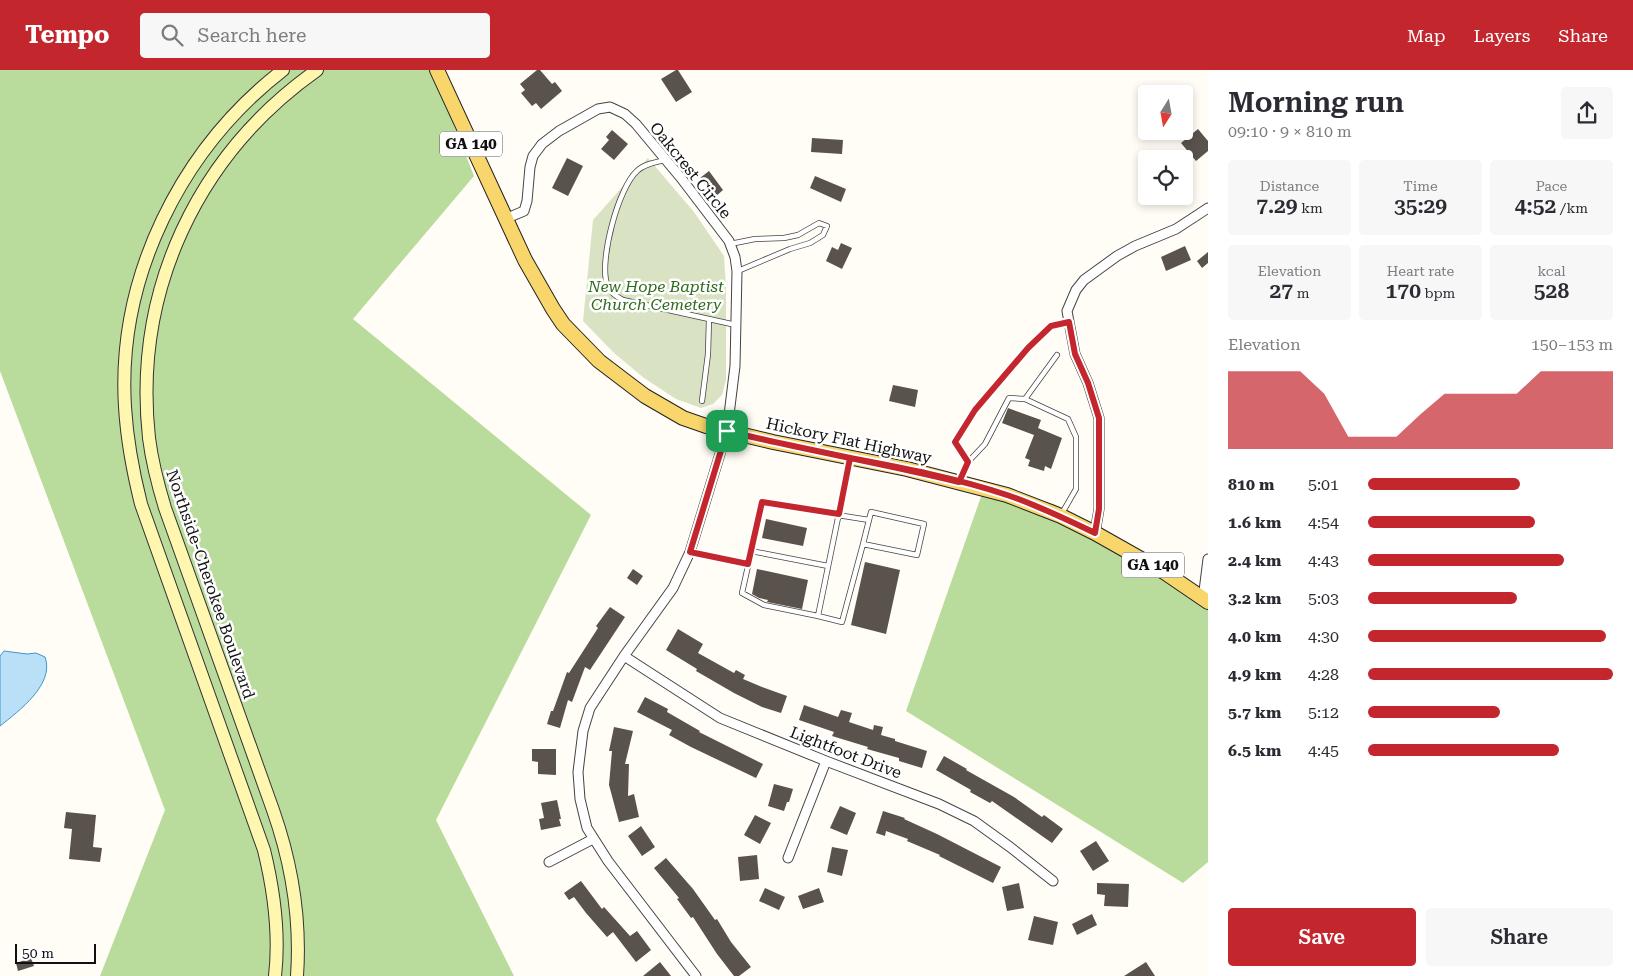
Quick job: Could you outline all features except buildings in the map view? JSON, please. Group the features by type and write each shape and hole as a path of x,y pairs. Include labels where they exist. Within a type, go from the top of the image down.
{"main road":[{"name":"Hickory Flat Highway","path":"437,70 505,219 525,260 553,309 563,324 599,362 645,396 684,418 727,431 959,482 1006,495 1061,516 1095,533 1164,572 1206,600"}],"street":[{"path":"276,976 276,922 272,888 264,850 141,504 130,456 124,405 126,358 133,308 146,260 164,216 188,172 217,133 248,99 282,70"},
{"name":"Northside-Cherokee Boulevard","path":"297,976 298,931 293,882 287,857 273,810 163,500 149,439 146,380 149,341 159,292 175,245 196,202 223,161 243,137 288,93 317,70"},
{"name":"Oakcrest Circle","path":"505,219 524,211 527,201 530,167 534,156 542,144 559,131 598,108 610,107 625,114 636,124 723,233 730,244 737,271 735,366 727,431 690,552 673,588 624,656 590,708 583,731 578,772 580,799 586,828 608,861 696,976"},
{"path":"1095,533 1099,509 1099,418 1088,383 1075,354 1067,311 1076,290 1084,280 1118,256 1176,229 1208,208"},
{"path":"1206,600 1208,559"},
{"name":"Lightfoot Drive","path":"624,656 720,718 826,762 939,804 974,821 1053,881"},
{"path":"788,858 826,762"},
{"path":"549,862 593,839"}],"lane":[{"path":"665,160 648,164 636,171 625,187 613,220 608,244 607,284 613,294 623,300 737,325"},
{"path":"730,244 755,239 784,238 798,235 819,223 827,226 823,235 810,243 790,249 737,271"},
{"path":"702,401 707,361 709,319"},
{"path":"968,462 955,442 975,410 1035,340 1051,326 1069,322"},
{"path":"1025,399 1057,355"},
{"path":"959,482 968,462 985,444 1009,398 1025,399 1068,419 1076,436 1076,489 1061,516"},
{"path":"818,616 850,458"},
{"path":"863,544 917,555 924,524 871,512 869,520 863,544 842,622 764,605 742,593 762,502 869,520"},
{"path":"751,551 828,566"},
{"path":"690,552 748,564"}],"green space":[{"path":"0,70 432,70 474,176 353,319 591,515 436,820 514,976 100,976 165,810 0,371"},
{"name":"New Hope Baptist Church Cemetery","path":"648,158 694,212 724,256 726,380 722,395 713,404 701,408 676,399 644,378 614,353 583,321 593,220"},
{"path":"984,488 1054,504 1107,533 1208,604 1208,862 1183,883 906,711"}],"water":[{"path":"4,651 27,654 36,653 45,657 47,667 45,677 33,696 0,726 0,656"}],"route":[{"path":"727,431 690,552 748,564 762,502 839,514 850,458 907,469 1006,495 1061,516 1095,533 1099,509 1099,418 1088,383 1075,354 1069,322 1051,326 1035,340 975,410 955,442 968,462 959,482 907,469 727,431"}]}
